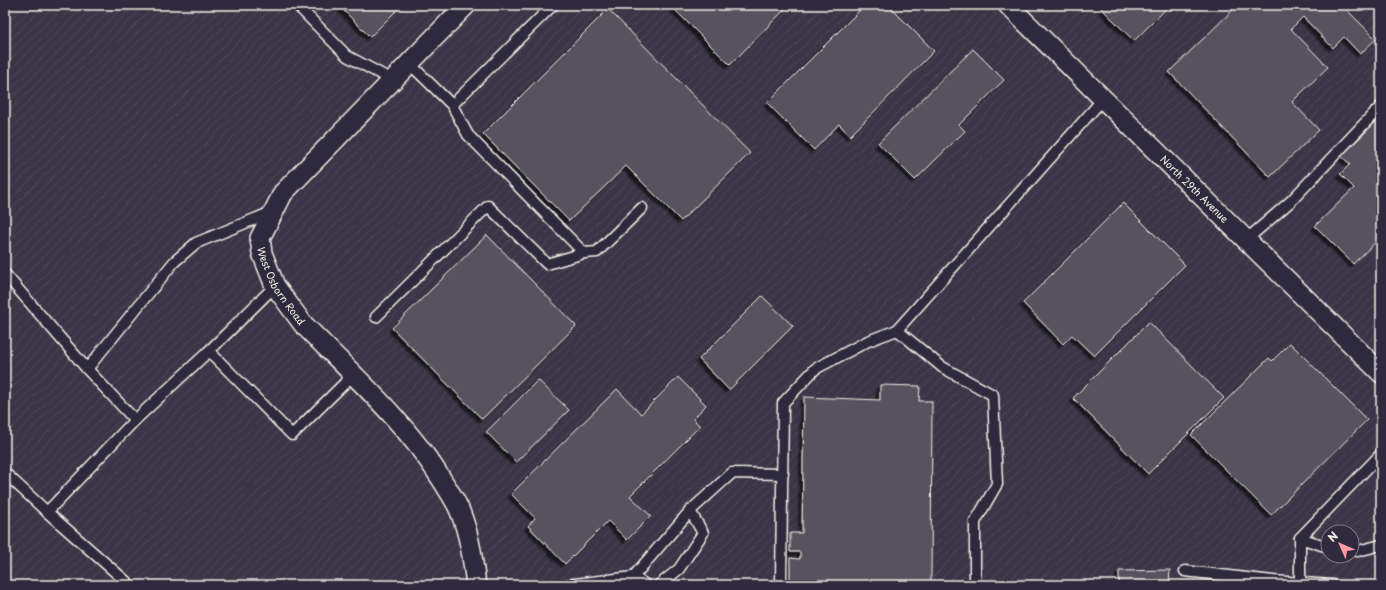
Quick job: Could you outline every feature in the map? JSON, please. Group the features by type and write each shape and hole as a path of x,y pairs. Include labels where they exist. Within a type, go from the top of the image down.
{"street":[{"name":"West Osborn Road","path":"466,5 283,193 260,238 262,253 275,286 303,324 404,427 428,457 461,513 470,544 476,585"},
{"name":"North 29th Avenue","path":"1008,5 1381,373"}],"lane":[{"path":"297,5 347,56 392,80"},
{"path":"452,105 553,5"},
{"path":"409,63 452,105 468,136 584,253"},
{"path":"781,585 783,404 815,370 868,341 897,330 1103,99"},
{"path":"1246,240 1291,200 1381,106"},
{"path":"376,317 488,206 547,264 584,253 597,252 642,208"},
{"path":"86,369 174,262 196,243 274,211"},
{"path":"5,274 86,369 135,420"},
{"path":"47,512 135,420 209,351 275,286"},
{"path":"897,330 942,367 993,395 996,484 974,522 975,585"},
{"path":"209,351 292,435 353,376"},
{"path":"1300,582 1300,538 1381,454"},
{"path":"5,473 130,585"},
{"path":"633,577 690,511 732,473 783,474"},
{"path":"659,585 679,568 704,533 690,511"},
{"path":"1300,538 1320,544"},
{"path":"1360,550 1381,545"},
{"path":"1185,571 1333,585"},
{"path":"566,585 633,577 646,585"}],"shaded area":[{"path":"5,5 1381,5 1381,585 5,585"}],"building":[{"path":"338,5 402,5 370,37"},
{"path":"670,5 789,5 730,65"},
{"path":"865,5 888,5 934,51 850,136 839,124 814,150 767,103"},
{"path":"1098,5 1170,5 1134,41"},
{"path":"1238,5 1342,5 1376,39 1360,54 1344,37 1333,48 1303,17 1291,29 1328,67 1292,102 1319,130 1270,177 1169,72"},
{"path":"608,9 750,153 681,221 626,166 569,221 483,134"},
{"path":"973,49 1004,80 959,125 965,131 915,180 878,143"},
{"path":"1381,117 1381,237 1353,264 1315,226 1354,188 1340,174 1350,164 1341,156"},
{"path":"1123,203 1185,265 1094,356 1072,335 1063,344 1023,303"},
{"path":"487,235 576,326 482,419 392,328"},
{"path":"762,296 793,326 729,390 699,359"},
{"path":"1149,322 1224,398 1148,474 1073,398"},
{"path":"1290,343 1367,420 1271,515 1191,435 1269,358 1272,361"},
{"path":"678,377 706,405 693,419 700,426 630,496 651,516 627,540 608,521 565,564 528,526 535,518 511,494 617,389 641,414"},
{"path":"538,380 569,410 516,462 486,432"},
{"path":"880,385 920,386 919,401 932,401 931,585 790,585 790,558 800,559 800,552 790,552 790,533 802,533 804,397 880,400"},
{"path":"1170,570 1169,585 1119,585 1119,571"},
{"path":"687,583 746,584 746,585 687,585"}]}
